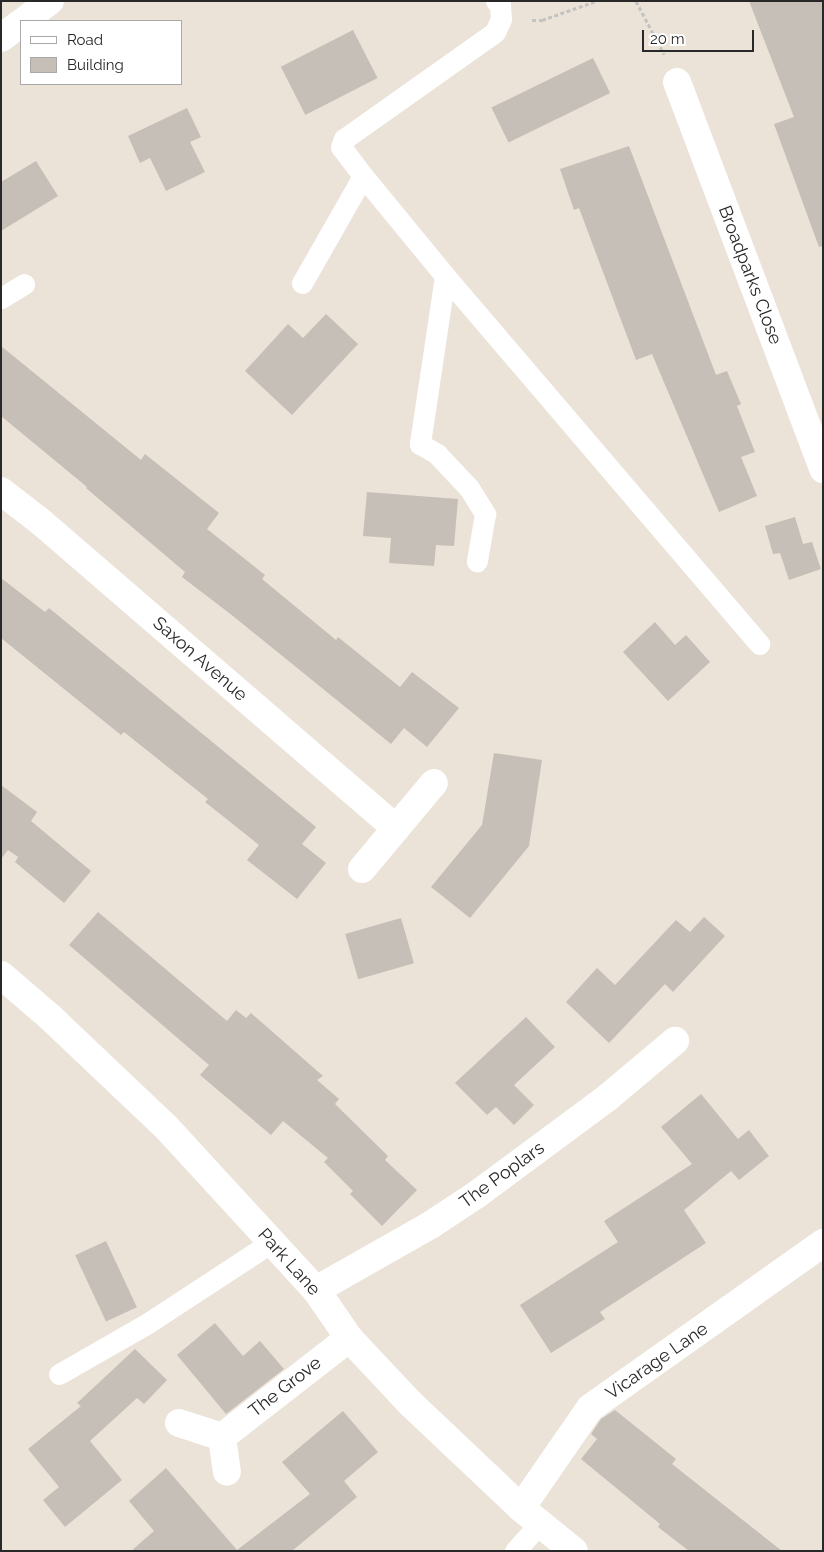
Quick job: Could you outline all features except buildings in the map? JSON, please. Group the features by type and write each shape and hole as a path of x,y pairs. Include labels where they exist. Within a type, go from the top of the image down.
{"street":[{"path":"26,20 50,1"},
{"path":"1,38 20,24"},
{"name":"Broadparks Close","path":"677,82 823,469"},
{"name":"Saxon Avenue","path":"1,492 41,522 396,828"},
{"path":"362,869 434,782"},
{"name":"Park Lane","path":"1,975 50,1017 166,1127 316,1290 349,1338 410,1402 530,1515 574,1551"},
{"name":"The Poplars","path":"316,1290 432,1224 476,1195 607,1098 675,1041"},
{"name":"Vicarage Lane","path":"530,1515 590,1408 823,1243"},
{"name":"The Grove","path":"222,1437 349,1338"},
{"path":"179,1423 222,1437 227,1472"}],"lane":[{"path":"498,10 495,32 344,140 341,147 445,276 759,644"},
{"path":"302,283 363,176"},
{"path":"445,276 420,444 437,454 469,488 485,514 477,561"},
{"path":"1,298 24,284"},
{"path":"59,1374 148,1323 272,1242"},
{"path":"515,1551 530,1515"}],"path":[{"path":"498,10 542,20 596,1"},
{"path":"636,1 650,24 677,82"}]}
